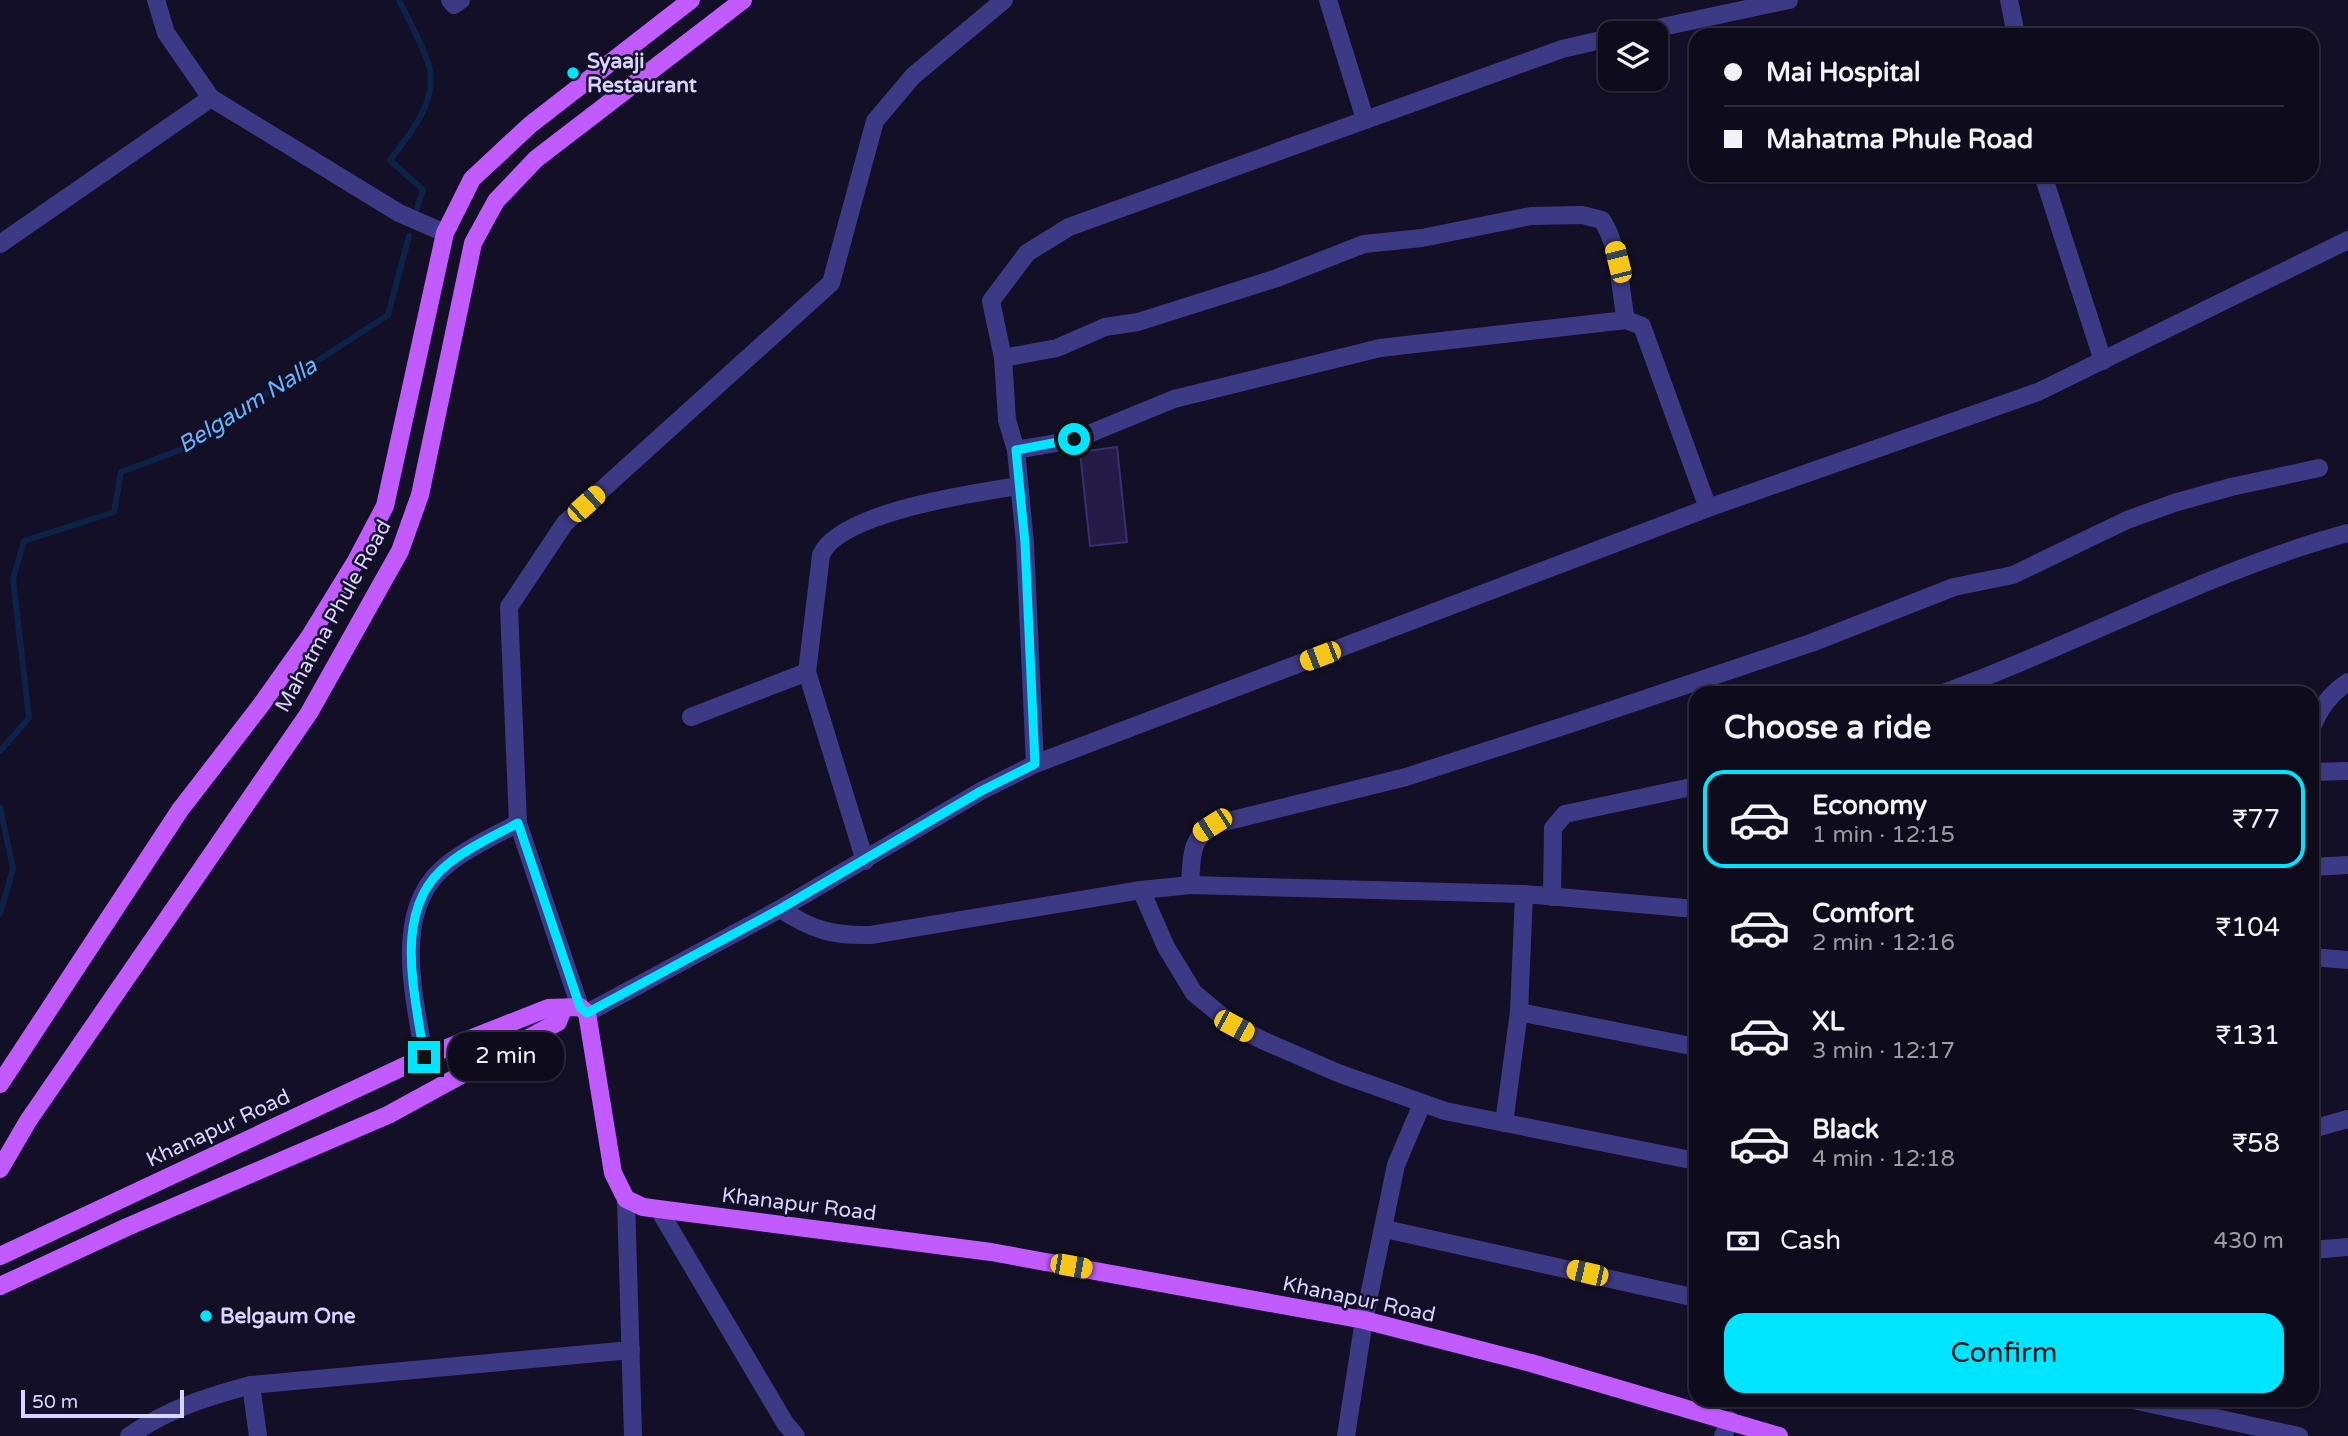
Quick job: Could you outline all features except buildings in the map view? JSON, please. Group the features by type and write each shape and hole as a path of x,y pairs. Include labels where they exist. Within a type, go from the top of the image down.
{"main road":[{"name":"Mahatma Phule Road","path":"0,1084 180,810 310,636 356,561 385,506 445,233 472,179 501,149 691,0"},
{"name":"Mahatma Phule Road","path":"0,1169 28,1121 309,713 400,551 420,495 473,243 496,201 536,159 743,0"},
{"name":"Khanapur Road","path":"0,1255 424,1057 548,1008 577,1010"},
{"path":"0,1286 127,1227 388,1115 577,1010 613,1173 626,1199"},
{"name":"Khanapur Road","path":"626,1199 659,1210 991,1252 1364,1320 1531,1363 1726,1428 1779,1436"}],"street":[{"path":"156,0 166,33 211,99 399,214 445,233"},
{"path":"450,0 454,5 461,0"},
{"path":"1004,0 913,76 876,121 831,283 565,523 509,607 518,823 577,1010 780,909 981,791 1035,764 1708,508 2038,392 2348,240"},
{"path":"1328,0 1365,119"},
{"path":"1668,26 1785,0"},
{"path":"2009,0 2014,28"},
{"path":"1035,764 1025,543 1016,450 1007,420 1003,358 991,301 1027,253 1069,227 1562,49 1598,41"},
{"path":"0,244 211,99"},
{"path":"2045,182 2103,361"},
{"path":"1003,358 1057,348 1105,327 1138,322 1277,278 1364,244 1422,238 1531,216 1582,215 1602,220 1612,234 1626,320"},
{"path":"1016,450 1074,439 1174,399 1380,348 1626,320 1642,326 1708,508"},
{"path":"1190,885 1193,845 1200,833 1212,825 1406,777 1563,727 1811,643 1954,587 2013,575 2127,520 2174,503 2231,487 2319,468"},
{"path":"865,861 807,672 821,555 825,544 845,532 924,501 1019,485"},
{"path":"1961,686 2022,664 2137,611 2273,557 2348,533"},
{"path":"691,717 807,672"},
{"path":"2319,710 2332,693 2348,682"},
{"path":"2319,772 2348,771"},
{"path":"1552,897 1553,828 1565,814 1689,787"},
{"path":"424,1057 411,931 416,904 427,885 446,865 518,823"},
{"path":"2319,867 2348,865"},
{"path":"780,909 806,926 838,936 871,935 1141,890 1190,885 1524,894 1689,908"},
{"path":"1141,890 1179,971 1194,993 1234,1026 1304,1060 1422,1104 1689,1160"},
{"path":"1504,1123 1519,1012 1524,894"},
{"path":"2319,958 2348,960"},
{"path":"1519,1012 1689,1046"},
{"path":"1346,1436 1364,1320 1385,1229 1396,1165 1422,1104"},
{"path":"2319,1127 2348,1119"},
{"path":"626,1199 633,1436"},
{"path":"659,1210 785,1423 796,1436"},
{"path":"1385,1229 1689,1296"},
{"path":"2319,1249 2348,1247"},
{"path":"129,1436 157,1416 190,1401 251,1385 631,1350"},
{"path":"251,1385 258,1436"},
{"path":"2153,1407 2214,1428 2299,1436"}],"waterway":[{"name":"Belgaum Nalla","path":"399,0 423,49 431,79 430,91 420,116 390,160 423,190 417,208"},
{"name":"Belgaum Nalla","path":"0,751 29,718 13,579 24,541 114,512 121,472 180,450 388,315 409,236"},
{"name":"Belgaum Nalla","path":"0,807 13,869 0,914"}],"place":[{"name":"Syaaji Restaurant","path":"573,73"},
{"name":"Belgaum One","path":"206,1316"}],"route":[{"path":"424,1057 415,995 411,931 416,904 427,885 446,865 518,823 580,1007 587,1013 780,909 981,791 1035,764 1025,543 1016,450 1074,439"}]}
